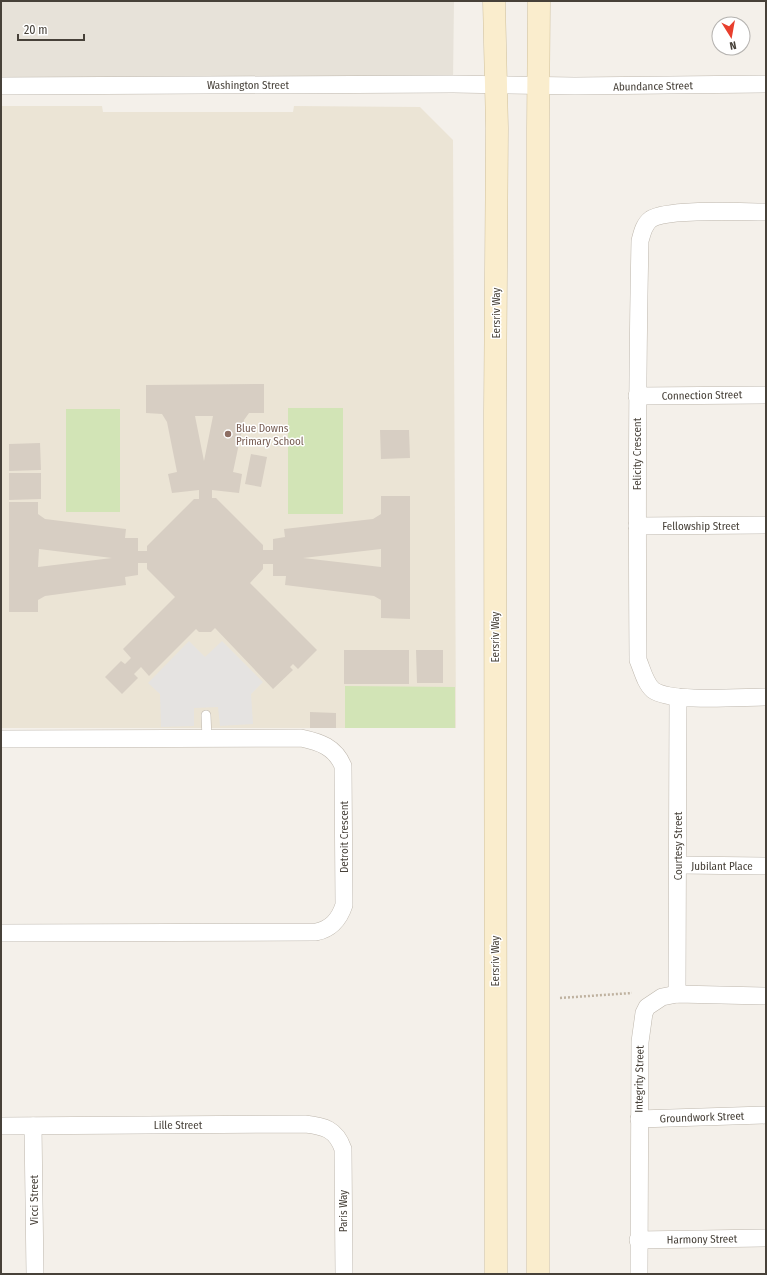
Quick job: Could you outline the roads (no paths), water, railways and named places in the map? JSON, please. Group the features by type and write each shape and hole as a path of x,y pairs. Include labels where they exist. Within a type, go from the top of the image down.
{"main road":[{"name":"Eersriv Way","path":"494,1 497,128 495,406 496,1274"},
{"path":"538,1274 539,1"}],"street":[{"name":"Abundance Street","path":"495,85 766,84"},
{"name":"Washington Street","path":"1,86 495,85"},
{"name":"Felicity Crescent","path":"766,212 668,213 649,220 645,226 640,241 637,396 638,660 645,679 653,689 663,694 678,697 766,697"},
{"name":"Connection Street","path":"637,396 766,395"},
{"name":"Fellowship Street","path":"637,526 766,525"},
{"name":"Courtesy Street","path":"677,994 678,697"},
{"name":"Detroit Crescent","path":"1,739 300,738 328,746 340,758 343,766 344,905 342,912 332,925 327,929 316,932 1,933"},
{"name":"Jubilant Place","path":"678,865 766,866"},
{"path":"677,994 766,996"},
{"name":"Integrity Street","path":"638,1274 638,1119 642,1024 647,1007 654,1001 662,997 677,994"},
{"name":"Groundwork Street","path":"638,1119 766,1115"},
{"name":"Lille Street","path":"1,1126 304,1124 324,1127 331,1131 337,1135 343,1149"},
{"name":"Vicci Street","path":"33,1126 34,1274"},
{"name":"Paris Way","path":"343,1149 344,1274"},
{"name":"Harmony Street","path":"638,1240 766,1238"}],"lane":[{"path":"206,715 207,738"}],"place":[{"name":"Blue Downs Primary School","path":"228,434"}]}
